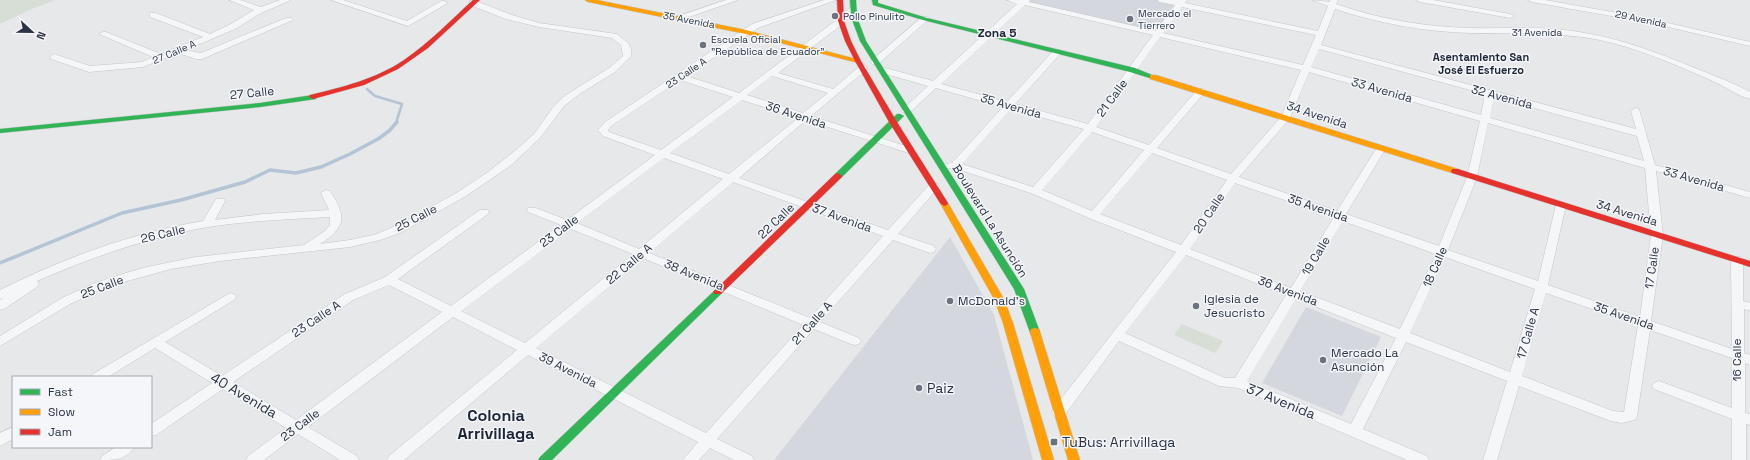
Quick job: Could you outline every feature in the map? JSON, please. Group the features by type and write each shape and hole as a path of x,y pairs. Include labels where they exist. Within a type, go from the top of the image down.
{"main road":[{"path":"439,22 464,0"},
{"name":"35 Avenida","path":"588,0 746,32 806,47 861,64"},
{"path":"840,0 841,21 848,41 893,122 934,186 998,299 1008,323 1048,460"},
{"name":"23 Calle","path":"853,5 864,0"},
{"name":"27 Calle","path":"0,131 260,105 342,90 372,79 397,67 413,56 473,1"},
{"name":"34 Avenida","path":"875,2 925,19 1132,70 1750,264"},
{"name":"Boulevard La Asunción","path":"853,5 855,23 875,62 882,70 906,111 1019,289 1032,323 1074,460"},
{"name":"27 Calle","path":"0,124 303,93 334,86 374,71 403,54 418,40"},
{"name":"22 Calle","path":"544,460 906,111"}],"street":[{"path":"233,0 261,10"},
{"name":"27 Calle A","path":"54,56 89,69 138,65 161,57 234,26 261,10 287,0"},
{"path":"335,0 408,24 444,3 433,0"},
{"path":"677,18 734,0"},
{"name":"23 Calle A","path":"662,154 606,134 603,130 608,124 754,26 832,0"},
{"name":"33 Avenida","path":"1011,0 1024,1 1306,68 1750,195"},
{"path":"1162,0 1181,2 1322,34"},
{"name":"31 Avenida","path":"1316,0 1333,2 1340,8 1359,13 1437,28 1484,32 1562,32 1611,40 1666,58 1722,82 1750,96"},
{"path":"1420,0 1510,16"},
{"name":"29 Avenida","path":"1532,0 1548,1 1644,19 1750,44"},
{"name":"25 Calle","path":"0,342 46,312 77,296 119,279 162,267 305,247 345,244 376,238 431,212 492,174 534,140 544,128 555,110 566,100 613,69 627,56 626,45 614,36 539,25 509,17 473,1"},
{"name":"22 Calle","path":"906,111 1024,1"},
{"name":"21 Calle","path":"1035,191 1090,128 1181,2"},
{"name":"20 Calle","path":"1059,412 1183,251 1232,178 1285,118 1322,34 1333,2"},
{"name":"23 Calle","path":"253,460 841,21 853,5"},
{"path":"153,15 210,36"},
{"path":"875,62 925,19"},
{"path":"178,50 196,56 202,56 289,20"},
{"path":"103,34 161,57"},
{"name":"32 Avenida","path":"1316,46 1642,134"},
{"path":"942,167 955,165 1057,52"},
{"name":"22 Calle A","path":"394,460 835,92 861,64"},
{"name":"35 Avenida","path":"882,70 1090,128 1750,360"},
{"path":"770,73 835,92"},
{"name":"36 Avenida","path":"680,77 912,151"},
{"path":"1093,216 1201,91"},
{"name":"18 Calle","path":"1355,431 1403,336 1442,252 1472,177 1490,94"},
{"name":"17 Calle","path":"1621,418 1630,416 1657,235 1650,166 1636,111"},
{"name":"19 Calle","path":"1239,383 1381,148"},
{"name":"37 Avenida","path":"662,154 930,249"},
{"name":"36 Avenida","path":"955,165 1035,191 1093,216 1183,251 1611,416 1621,418"},
{"name":"21 Calle A","path":"690,460 934,186"},
{"path":"305,247 333,230 335,226 336,214 326,194"},
{"path":"206,224 220,201"},
{"name":"17 Calle A","path":"1490,460 1542,287 1561,204"},
{"name":"38 Avenida","path":"532,210 642,253 855,342"},
{"name":"23 Calle A","path":"152,429 349,297 388,280 484,212"},
{"name":"26 Calle","path":"0,295 49,271 103,250 150,236 206,224 262,217 336,214"},
{"name":"16 Calle","path":"1737,260 1737,356 1744,417 1739,460"},
{"path":"0,306 31,286 49,271"},
{"name":"39 Avenida","path":"388,280 747,460"},
{"path":"100,376 230,297"},
{"path":"1737,303 1750,307"},
{"name":"37 Avenida","path":"1117,335 1224,383 1239,383 1422,460"},
{"name":"40 Avenida","path":"156,343 352,460"},
{"path":"1659,386 1744,417"},
{"path":"0,440 12,433"},
{"path":"107,460 125,448"}],"shaded area":[{"path":"0,0 56,0 34,8 0,24"},
{"name":"Mercado el Tierrero","path":"1026,0 1183,0 1158,34 1023,3"},
{"path":"950,237 994,315 1033,460 774,460"},
{"name":"Mercado La Asunción","path":"1306,307 1381,337 1342,416 1262,383"},
{"path":"1182,324 1223,341 1215,353 1174,335"}],"waterway":[{"path":"367,89 375,96 402,104 396,123"},
{"path":"0,263 122,213 181,200 245,182 270,170 296,173 321,167 378,139 389,131 397,122"}],"traffic: fast":[{"path":"853,0 854,17 863,41 1019,289 1035,332"},
{"path":"875,0 875,4 925,19 1132,70 1153,77"},
{"path":"0,131 260,105 313,97"},
{"path":"838,176 900,116"},
{"path":"544,460 718,292"}],"traffic: slow":[{"path":"588,0 746,32 858,61"},
{"path":"1153,77 1455,171"},
{"path":"944,203 999,299 1008,323 1048,460"},
{"path":"1035,332 1074,460"}],"traffic: jam":[{"path":"313,97 362,84 396,68 425,47 477,0"},
{"path":"840,0 841,21 848,41 858,61 893,122 944,203"},
{"path":"1455,171 1750,264"},
{"path":"718,292 838,176"}],"place":[{"name":"Pollo Pinulito","path":"835,16"},
{"name":"Mercado el Tierrero","path":"1130,19"},
{"name":"Escuela Oficial \"República de Ecuador\"","path":"703,45"},
{"name":"McDonald's","path":"950,301"},
{"name":"Iglesia de Jesucristo","path":"1196,306"},
{"name":"Mercado La Asunción","path":"1323,360"},
{"name":"Paiz","path":"919,388"},
{"name":"TuBus: Arrivillaga","path":"1054,442"}],"district":[{"name":"Zona 5","path":"997,33"},
{"name":"Asentamiento San José El Esfuerzo","path":"1481,63"},
{"name":"Colonia Arrivillaga","path":"496,424"}]}
